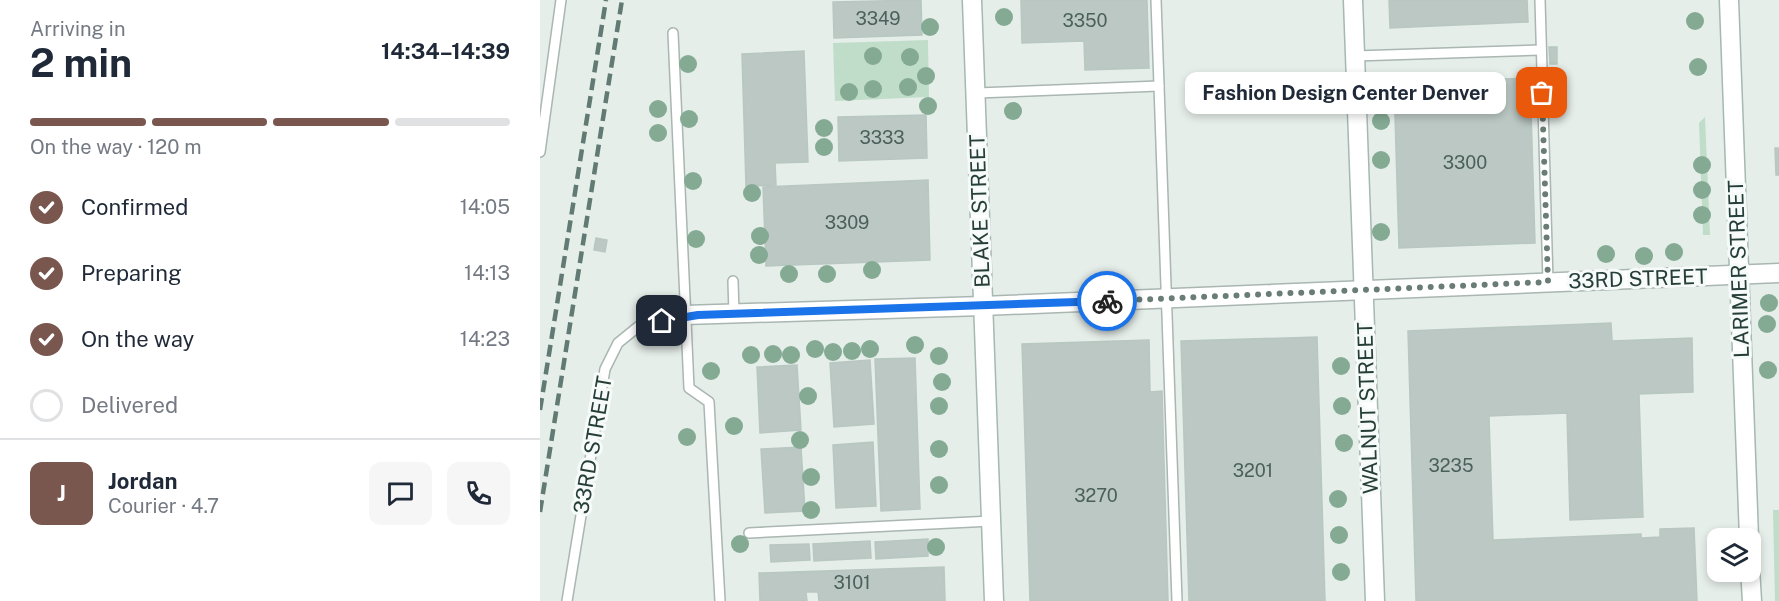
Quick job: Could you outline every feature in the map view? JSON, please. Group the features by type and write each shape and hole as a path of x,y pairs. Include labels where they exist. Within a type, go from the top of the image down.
{"street":[{"name":"BLAKE STREET","path":"972,0 994,601"},
{"name":"WALNUT STREET","path":"1353,0 1375,601"},
{"name":"LARIMER STREET","path":"1729,0 1749,528"},
{"name":"33RD STREET","path":"685,315 984,306 1779,273"},
{"path":"1751,582 1752,601"}],"lane":[{"path":"540,152 561,0"},
{"path":"1156,0 1177,601"},
{"path":"1540,0 1548,282"},
{"path":"673,33 688,388 710,402 720,601"},
{"path":"1355,56 1541,50"},
{"path":"975,93 1159,86"},
{"path":"733,281 734,314"},
{"name":"33RD STREET","path":"567,601 605,369 618,343 639,326 685,315"},
{"path":"749,534 992,522"}],"green space":[{"path":"928,40 929,97 835,101 833,43"},
{"path":"1705,117 1710,235 1703,235 1699,123"},
{"path":"1773,510 1779,510 1779,601 1775,601"}],"building":[{"path":"921,0 922,35 834,38 833,2"},
{"path":"1021,0 1147,0 1149,68 1085,70 1084,41 1022,43"},
{"path":"1389,0 1527,0 1528,22 1390,28"},
{"path":"1549,47 1557,47 1557,64 1550,64"},
{"path":"804,51 808,162 775,163 776,185 746,186 742,54"},
{"path":"1530,78 1535,243 1399,248 1394,83"},
{"path":"926,115 927,158 839,161 838,117"},
{"path":"1775,148 1779,148 1779,175 1776,175"},
{"path":"928,180 930,260 766,266 763,187"},
{"path":"596,238 607,240 605,252 594,250"},
{"path":"1611,323 1612,341 1692,338 1693,392 1639,394 1643,517 1570,520 1567,413 1489,416 1493,540 1641,534 1641,538 1660,537 1660,529 1694,528 1697,601 1416,601 1408,331"},
{"path":"1317,337 1325,601 1189,601 1181,341"},
{"path":"1149,340 1150,392 1162,391 1168,601 1030,601 1022,344"},
{"path":"915,358 920,509 881,511 875,359"},
{"path":"870,360 874,424 834,427 830,363"},
{"path":"797,365 801,430 760,433 757,367"},
{"path":"873,442 876,506 836,508 833,445"},
{"path":"801,447 805,511 765,513 761,449"},
{"path":"928,539 928,556 876,559 875,542"},
{"path":"870,541 871,558 814,561 813,544"},
{"path":"809,544 810,560 771,562 770,545"},
{"path":"944,567 945,601 819,601 818,592 806,592 807,601 760,601 759,573"}],"railway":[{"path":"540,410 606,0"},
{"path":"540,512 622,0"}],"way so far":[{"path":"1107,301 1548,282 1542,93"}],"place":[{"name":"Fashion Design Center Denver","path":"1542,93"}],"route":[{"path":"662,321 685,315 1107,301"}]}
